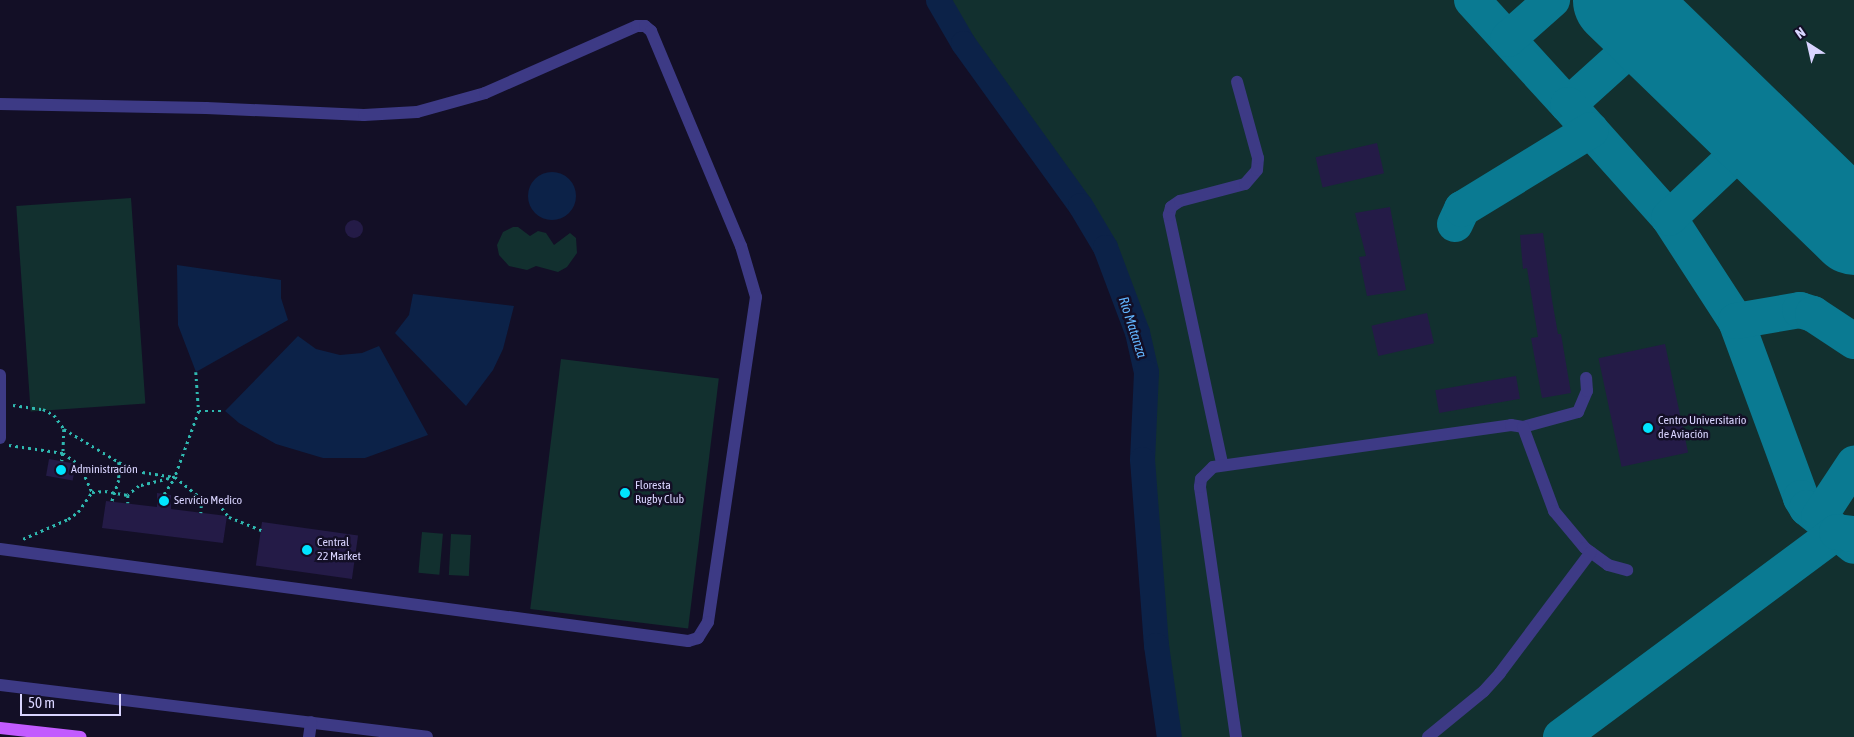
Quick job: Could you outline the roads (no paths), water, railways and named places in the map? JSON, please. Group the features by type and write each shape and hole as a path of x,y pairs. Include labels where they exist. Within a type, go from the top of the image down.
{"main road":[{"path":"0,728 81,737"}],"street":[{"path":"0,104 206,108 364,115 417,112 484,93 637,26 645,26 651,31 741,246 756,298 708,622 698,638 688,641 0,549"},
{"path":"1222,463 1168,215 1171,207 1180,201 1245,184 1257,170 1258,158 1237,82"},
{"path":"0,375 2,402 0,438"},
{"path":"1236,737 1200,487 1206,472 1222,463 1511,425 1523,427 1578,412 1587,391 1586,378"},
{"path":"1523,427 1554,511 1591,552 1608,565 1627,570"},
{"path":"1428,737 1484,691 1500,673 1591,552"},
{"path":"0,685 428,737"},
{"path":"309,737 311,722"}],"water":[{"path":"547,172 557,172 566,176 572,182 575,187 575,205 566,216 557,220 547,220 538,216 532,210 528,201 528,191 532,182 538,176"},
{"path":"177,265 281,280 281,298 288,320 196,372 178,325"},
{"path":"413,294 514,306 503,349 493,370 466,406 395,333 409,315"},
{"path":"298,336 316,349 340,355 362,353 379,346 428,435 365,458 323,458 276,444 239,423 225,411"}],"waterway":[{"name":"Río Matanza","path":"938,0 963,43 1080,205 1105,247 1137,332 1146,372 1142,459 1156,645 1169,737"}],"place":[{"name":"Centro Universitario de Aviación","path":"1648,428"},
{"name":"Administración","path":"61,470"},
{"name":"Floresta Rugby Club","path":"625,493"},
{"name":"Servicio Medico","path":"164,501"},
{"name":"Central 22 Market","path":"307,550"}]}
